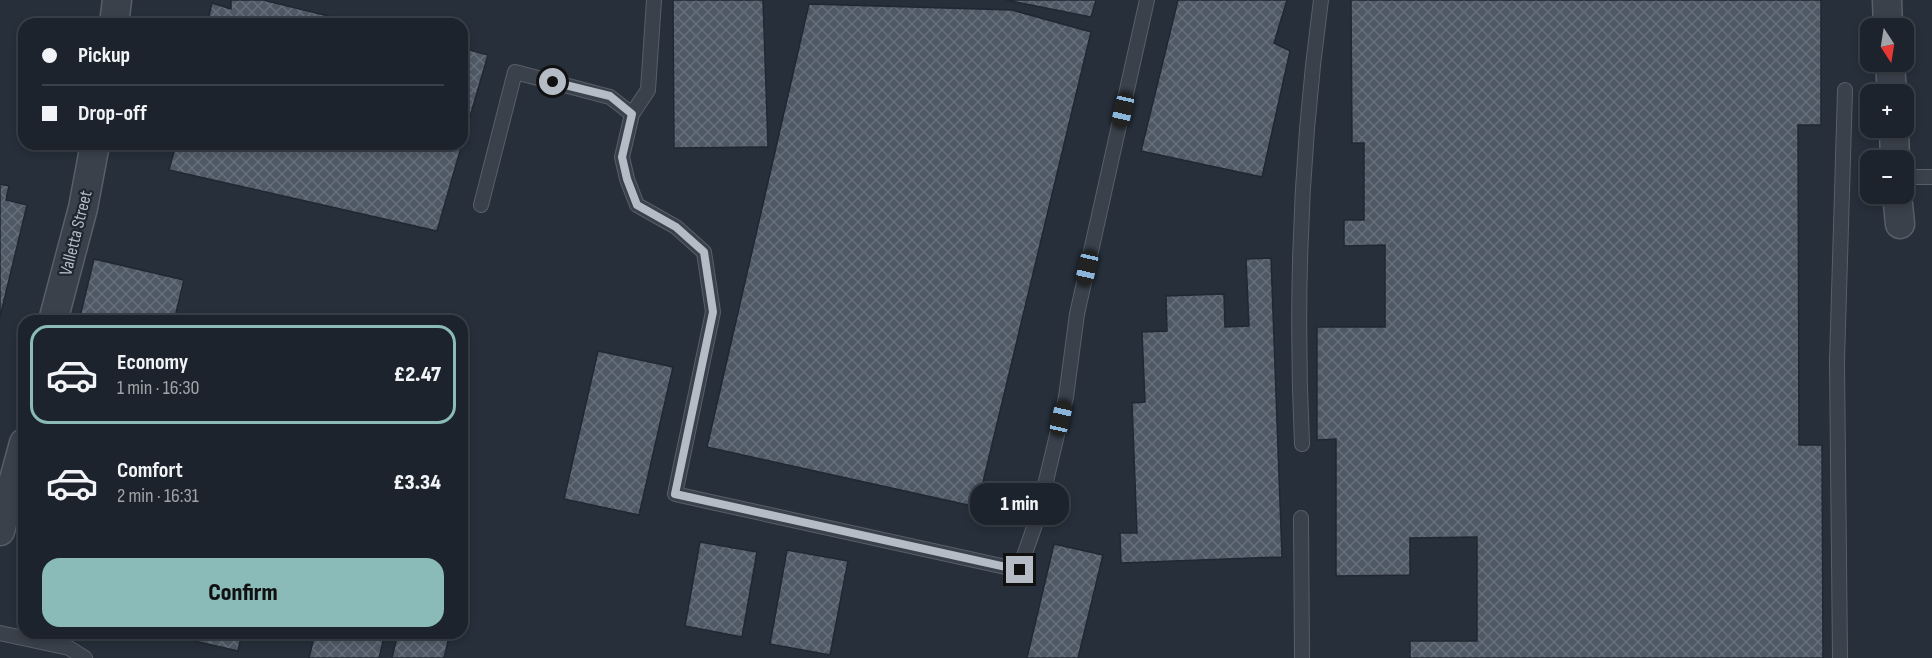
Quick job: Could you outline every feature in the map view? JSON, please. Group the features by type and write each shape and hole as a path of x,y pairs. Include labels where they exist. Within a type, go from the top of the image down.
{"street":[{"path":"115,18 117,0"},
{"path":"1887,0 1888,18"},
{"name":"Valletta Street","path":"55,315 83,208 94,150"},
{"path":"1898,204 1900,224"},
{"path":"0,528 8,473 18,454"}],"lane":[{"path":"654,0 648,90 632,114 622,157 637,205 676,227 704,252 713,312 675,494 1020,570 1037,519 1066,397 1077,314 1147,0"},
{"path":"1302,444 1298,357 1304,174 1321,0"},
{"path":"481,205 515,72 610,96 632,114"},
{"path":"1840,658 1837,361 1845,90"},
{"path":"1914,177 1932,177"},
{"path":"1301,518 1302,658"},
{"path":"0,633 18,637"},
{"path":"28,639 69,648 85,658"}],"building":[{"path":"231,0 263,0 336,18 208,18 212,3 231,9"},
{"path":"673,0 763,0 768,147 674,148"},
{"path":"1006,0 1096,0 1091,17"},
{"path":"1178,0 1287,0 1274,43 1290,51 1262,177 1141,151"},
{"path":"1351,0 1821,0 1821,125 1798,125 1799,445 1822,445 1823,658 1410,658 1410,641 1477,641 1477,537 1410,538 1410,575 1336,576 1336,439 1317,440 1317,327 1385,327 1385,245 1344,246 1344,220 1364,220 1364,143 1352,143"},
{"path":"809,4 1012,10 1091,32 977,507 707,447"},
{"path":"468,50 488,55 468,123"},
{"path":"174,150 460,150 437,231 169,170"},
{"path":"0,184 9,186 6,200 27,205 0,317"},
{"path":"1271,258 1282,557 1121,563 1120,533 1137,533 1132,403 1145,402 1142,332 1167,331 1166,296 1224,294 1225,327 1249,326 1246,259"},
{"path":"94,259 184,280 175,315 80,315"},
{"path":"598,351 673,367 639,515 564,499"},
{"path":"700,542 757,552 742,637 685,626"},
{"path":"1054,544 1103,555 1078,658 1027,658"},
{"path":"787,550 848,561 830,655 770,644"},
{"path":"186,639 241,639 238,651"},
{"path":"314,639 384,639 379,658 309,658"},
{"path":"397,639 449,639 444,658 392,658"}],"route":[{"path":"553,82 610,96 632,114 622,157 637,205 676,227 704,252 713,312 675,494 1020,570"}]}
